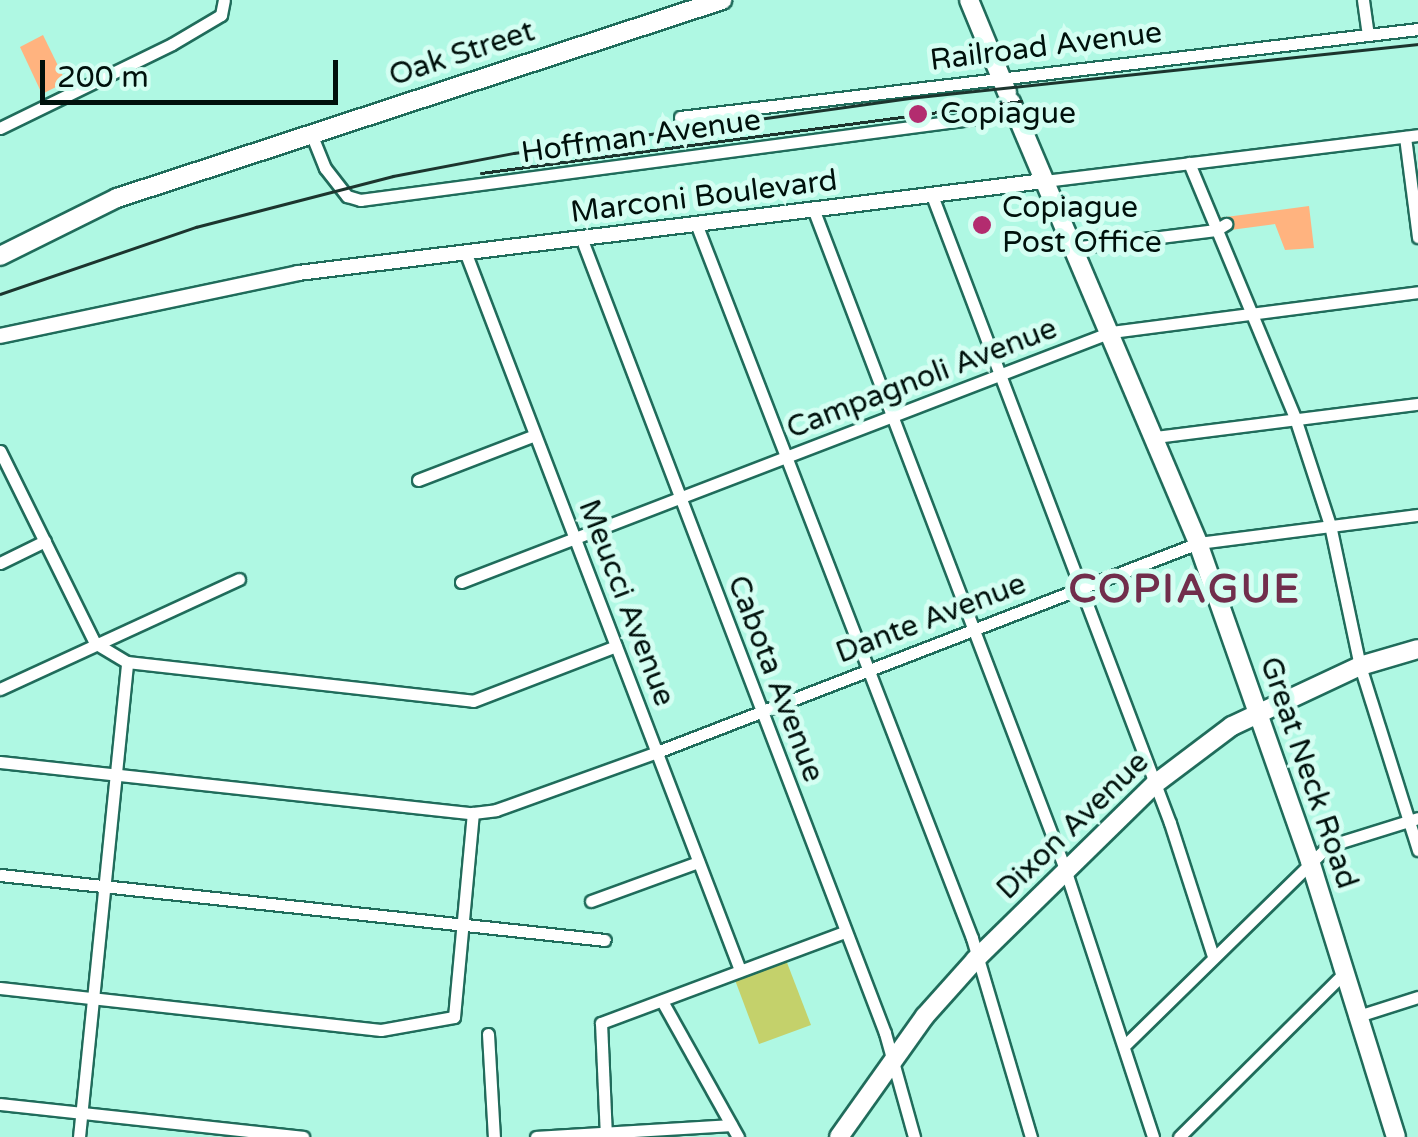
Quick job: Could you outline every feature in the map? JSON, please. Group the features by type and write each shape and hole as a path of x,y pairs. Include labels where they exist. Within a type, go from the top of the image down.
{"main road":[{"name":"Oak Street","path":"0,256 117,198 722,0"},
{"name":"Great Neck Road","path":"969,0 1198,543 1310,861 1396,1137"},
{"name":"Dixon Avenue","path":"839,1137 890,1064 975,960 1154,784 1208,742 1260,712 1360,666 1418,649"}],"street":[{"path":"0,128 172,44 220,15 224,0"},
{"path":"1363,0 1368,36"},
{"name":"Railroad Avenue","path":"680,117 1008,96 1418,29"},
{"name":"Hoffman Avenue","path":"310,132 325,168 347,196 360,200 1008,96"},
{"path":"1411,136 1418,237"},
{"name":"Marconi Boulevard","path":"0,336 278,276 934,198 1411,136"},
{"path":"1188,164 1221,227 1295,418 1330,525 1360,666 1413,820 1418,850"},
{"path":"934,198 1154,784 1213,956"},
{"path":"814,211 971,631 1065,869 1154,1137"},
{"path":"697,226 972,938 975,960 1031,1137"},
{"path":"1072,248 1221,227"},
{"name":"Cabota Avenue","path":"582,240 884,1033 914,1137"},
{"name":"Meucci Avenue","path":"466,254 740,970"},
{"name":"Campagnoli Avenue","path":"462,582 1111,332 1418,292"},
{"path":"1155,437 1418,404"},
{"path":"418,480 535,435"},
{"path":"0,451 96,642 127,662 473,701 616,646"},
{"name":"Dante Avenue","path":"0,762 473,813 516,804 656,752 1198,543 1418,514"},
{"path":"0,562 45,541"},
{"path":"0,689 239,579"},
{"path":"79,1137 127,662"},
{"path":"0,988 381,1030 454,1017 473,813"},
{"path":"1124,1046 1328,846 1413,820"},
{"path":"591,901 698,862"},
{"path":"0,875 605,940"},
{"path":"606,1135 601,1022 845,932"},
{"path":"1179,1137 1344,973"},
{"path":"1358,1016 1418,996"},
{"path":"662,1001 738,1137"},
{"path":"488,1034 494,1137"},
{"path":"0,1104 303,1137"},
{"path":"536,1137 731,1125"}],"shaded area":[{"path":"43,35 66,82 42,94 20,47"},
{"path":"1309,206 1314,248 1285,250 1275,224 1223,231 1218,218"},
{"path":"786,960 811,1025 759,1044 735,980"}],"railway":[{"path":"0,294 196,227 393,176 514,153 909,98 1418,44"},
{"path":"481,173 1021,101"}],"place":[{"name":"Copiague","path":"918,114"},
{"name":"Copiague Post Office","path":"982,225"}],"district":[{"name":"COPIAGUE","path":"1185,589"}]}
